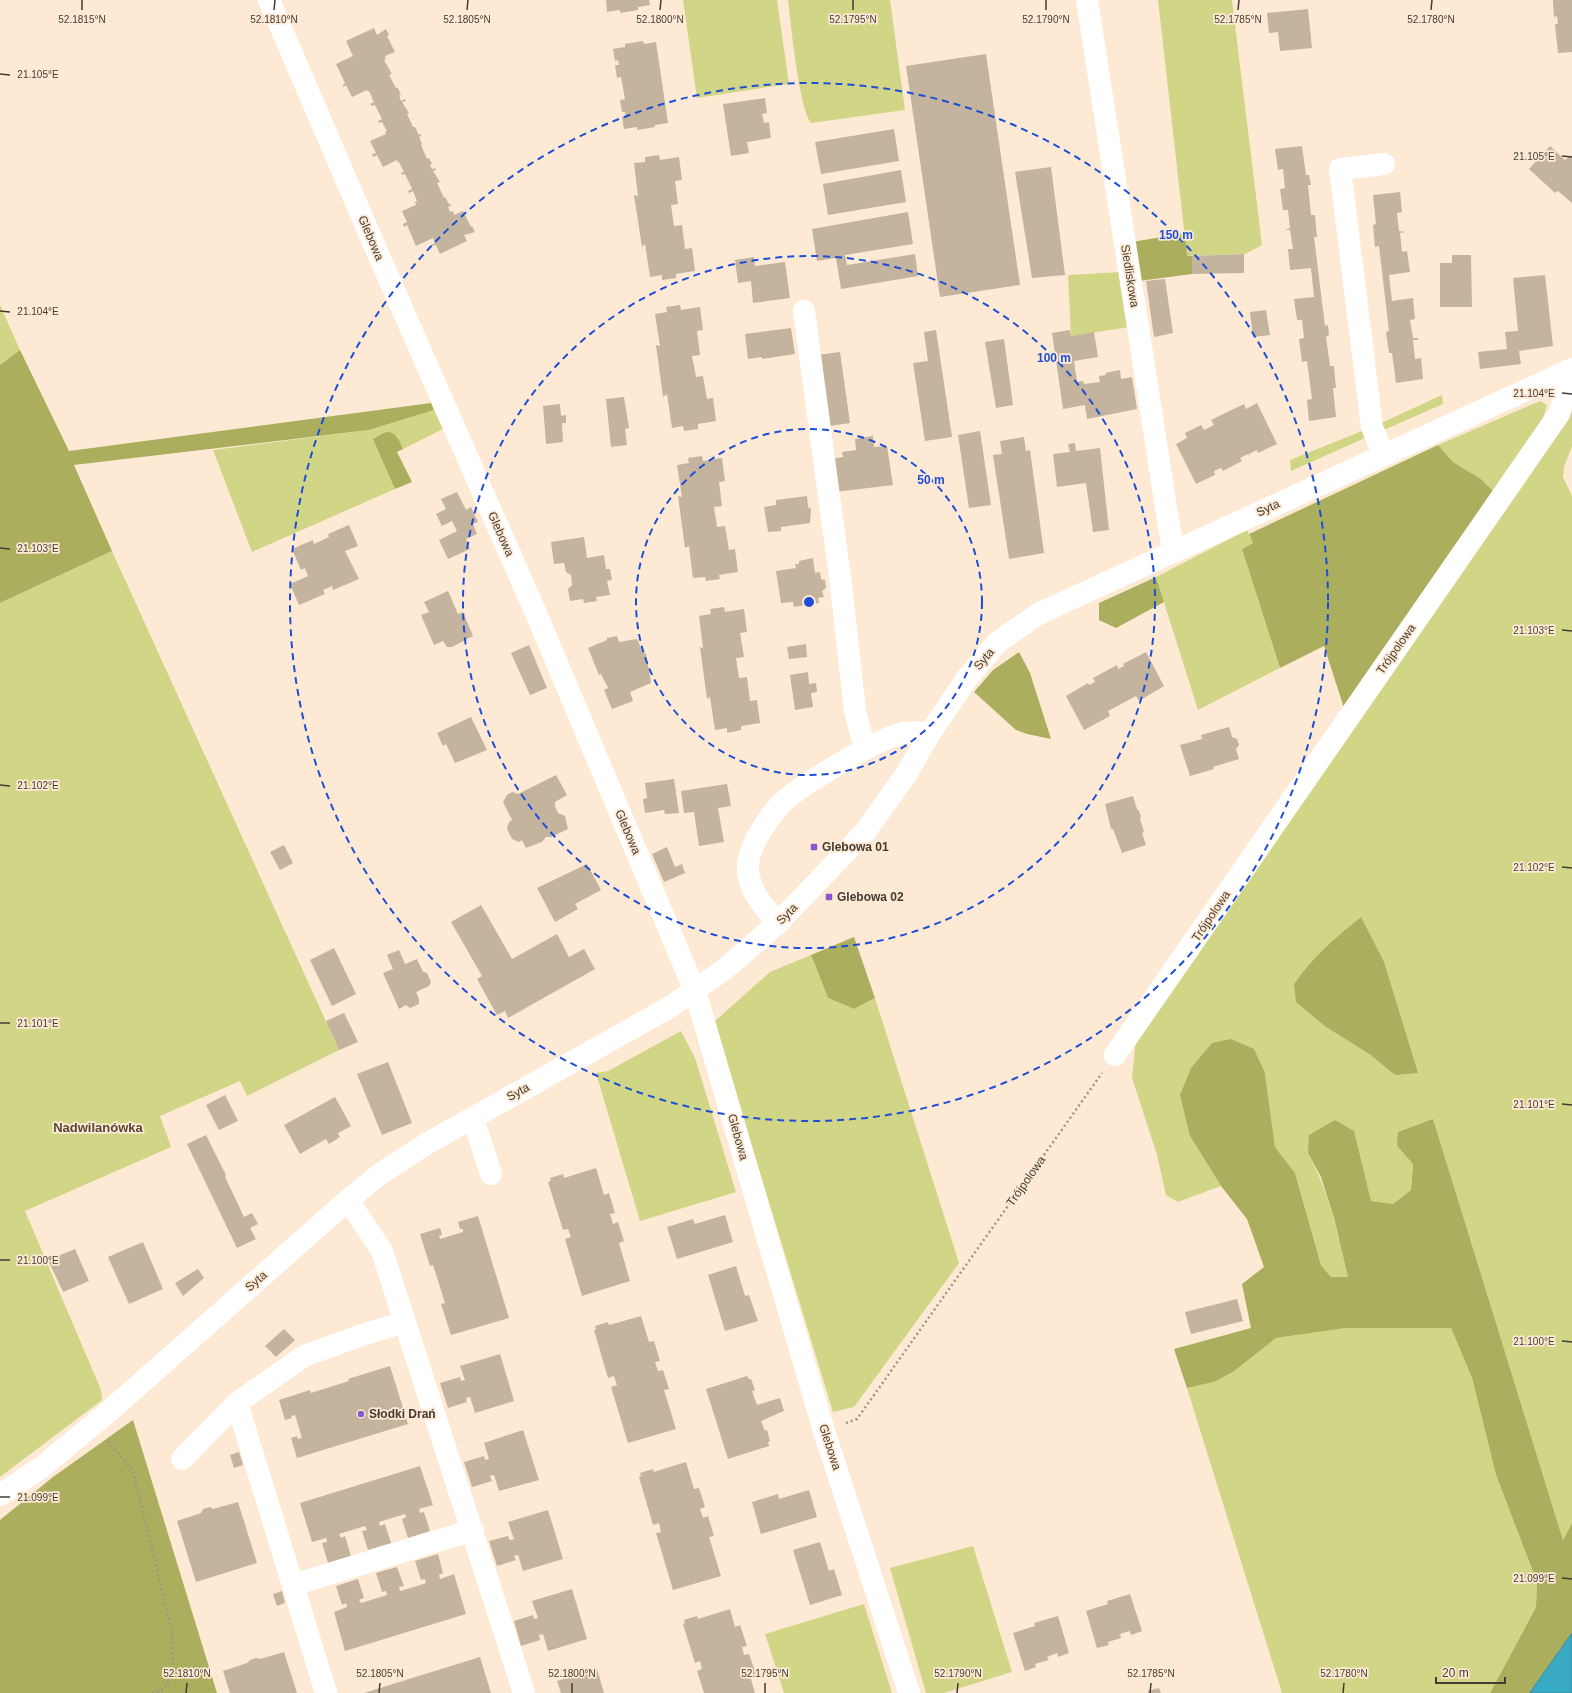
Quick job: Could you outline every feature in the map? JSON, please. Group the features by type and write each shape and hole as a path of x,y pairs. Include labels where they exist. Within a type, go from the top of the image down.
{"street":[{"name":"Glebowa","path":"269,0 375,247 541,625 695,991 824,1431 909,1693"},
{"name":"Siedliskowa","path":"1087,0 1173,552"},
{"path":"1383,454 1372,427 1340,169 1384,164"},
{"path":"804,311 841,585 855,711 862,738 867,748"},
{"name":"Syta","path":"0,1495 42,1467 348,1200 405,1157 670,1007 726,969 778,923 864,832 902,779 930,733 968,677 998,642 1038,614 1383,454 1567,372"},
{"name":"Trójpolowa","path":"1115,1055 1559,414 1567,372"},
{"path":"778,923 752,891 748,871 749,857 756,839 779,806 800,789 884,739 903,732 930,733"},
{"path":"473,1118 491,1174"},
{"path":"348,1200 382,1251 473,1530 524,1693"},
{"path":"182,1459 236,1403 304,1356 405,1322"},
{"path":"236,1403 326,1693"},
{"path":"293,1585 473,1530"}],"path":[{"name":"Trójpolowa","path":"824,1431 857,1418 1115,1055"},
{"path":"94,1423 133,1471 172,1632 173,1674 164,1689 152,1693"}],"green space":[{"path":"683,0 777,0 789,84 697,98"},
{"path":"788,0 890,0 905,110 811,123 799,84"},
{"path":"1158,0 1232,0 1262,245 1245,254 1187,256"},
{"path":"1185,233 1187,256 1192,256 1192,274 1139,281 1132,242"},
{"path":"1121,272 1130,327 1071,336 1068,275"},
{"path":"0,305 20,350 0,365"},
{"path":"20,350 69,451 431,403 434,410 369,430 74,465 112,551 0,603 0,365"},
{"path":"1442,395 1443,404 1384,430 1381,423"},
{"path":"1540,401 1547,405 1543,418 1493,491 1481,479 1453,462 1438,445"},
{"path":"1572,402 1572,446 1564,467 1563,477 1572,496 1572,1523 1563,1540 1433,1120 1397,1146 1413,1164 1411,1190 1393,1204 1371,1201 1363,1171 1308,1153 1322,1183 1327,1198 1348,1277 1331,1277 1321,1265 1295,1173 1275,1147 1265,1073 1190,1136 1221,1186 1178,1202 1166,1195 1157,1155 1132,1078 1136,1038","holes":["1361,917 1395,1075 1369,1054 1326,1027 1294,984 1316,956"]},
{"path":"434,410 443,429 403,449 397,436 374,439 395,489 252,552 213,450 369,430"},
{"path":"1362,431 1365,438 1291,471 1290,460"},
{"path":"386,432 393,433 399,440 403,449 397,452 412,482 395,489 373,439"},
{"path":"1438,445 1453,462 1481,479 1493,491 1344,708 1324,646 1280,668 1242,549 1253,543 1249,534"},
{"path":"1247,530 1253,543 1242,549 1280,668 1198,710 1156,577"},
{"path":"112,551 339,1050 247,1096 240,1081 160,1116 171,1147 25,1211 101,1390 102,1400 0,1477 0,603"},
{"path":"1156,577 1164,602 1116,628 1099,620 1099,603"},
{"path":"1019,652 1030,673 1051,739 1016,730 974,692 993,670"},
{"path":"1361,917 1384,962 1418,1073 1395,1075 1369,1054 1326,1027 1296,1002 1294,984 1301,974 1325,948"},
{"path":"854,937 875,998 854,1009 828,998 811,955"},
{"path":"811,955 828,998 854,1009 875,998 959,1263 854,1407 833,1412 714,1022 770,972"},
{"path":"681,1031 695,1058 736,1192 640,1221 596,1073 608,1071"},
{"path":"1231,1039 1254,1049 1265,1073 1275,1147 1295,1173 1321,1265 1331,1277 1348,1277 1334,1218 1321,1177 1308,1153 1309,1135 1335,1120 1354,1131 1371,1201 1393,1204 1411,1190 1413,1164 1397,1146 1398,1132 1433,1119 1563,1540 1572,1523 1572,1633 1530,1693 1490,1693 1536,1607 1537,1582 1496,1475 1472,1378 1451,1328 1346,1328 1276,1338 1233,1372 1214,1382 1187,1388 1174,1349 1251,1328 1242,1284 1264,1267 1247,1219 1221,1186 1190,1136 1180,1095 1191,1068 1212,1043"},
{"path":"1346,1328 1451,1328 1472,1378 1496,1475 1537,1582 1536,1607 1490,1693 1282,1693 1187,1388 1214,1382 1233,1372 1276,1338"},
{"path":"133,1420 217,1693 0,1693 0,1520 53,1477"},
{"path":"973,1546 1012,1672 944,1693 926,1693 890,1568"},
{"path":"864,1604 892,1693 784,1693 765,1634"}],"water":[{"path":"1572,1633 1572,1693 1530,1693 1531,1691"}],"building":[{"path":"606,0 649,0 650,5 638,7 638,10 620,13 620,10 607,12"},
{"path":"1553,0 1572,0 1572,52 1558,53 1555,24 1558,24 1557,16 1554,17"},
{"path":"1308,9 1312,48 1280,51 1278,32 1269,33 1267,13"},
{"path":"374,28 377,35 386,29 389,35 387,36 395,52 385,56 386,59 384,60 392,74 389,75 396,88 398,88 401,95 399,95 401,101 405,99 406,101 402,102 409,113 407,114 413,127 415,127 419,135 421,134 419,137 422,144 421,145 427,159 429,158 432,164 430,165 432,169 435,168 436,170 433,171 440,182 437,183 444,198 445,197 449,204 452,205 448,207 450,212 453,211 454,215 463,211 475,232 464,235 467,241 440,254 436,245 431,245 435,243 433,238 416,246 407,225 404,227 403,224 407,222 402,211 416,205 415,202 417,201 413,191 409,193 408,191 412,189 405,174 402,175 401,173 404,172 397,160 383,167 377,155 373,157 372,154 376,153 370,141 386,134 385,132 387,131 382,122 379,123 378,121 382,119 375,105 372,106 370,104 374,102 369,91 368,92 367,90 352,97 346,85 343,87 345,83 336,64 353,56 346,41"},
{"path":"643,41 644,44 656,42 668,123 637,130 637,127 624,129 622,117 626,117 625,112 622,112 620,100 625,99 621,77 617,78 615,65 619,65 618,60 615,61 613,49 625,47 625,44"},
{"path":"986,54 1020,285 940,297 906,66"},
{"path":"765,98 767,113 762,114 764,123 769,122 771,138 747,142 749,153 731,156 723,104"},
{"path":"894,129 899,161 821,174 815,142"},
{"path":"1302,146 1306,175 1309,175 1311,185 1308,185 1311,215 1315,215 1317,237 1314,237 1325,326 1328,325 1329,335 1326,337 1330,366 1334,366 1336,388 1333,388 1336,417 1309,421 1307,400 1312,399 1307,361 1302,362 1299,339 1304,338 1302,320 1297,320 1294,299 1314,297 1311,268 1290,270 1288,249 1293,249 1290,230 1285,230 1290,228 1288,210 1283,210 1280,189 1285,188 1283,169 1278,170 1275,149"},
{"path":"1550,146 1565,160 1570,156 1572,158 1572,203 1558,191 1555,193 1529,169"},
{"path":"659,155 660,160 679,157 682,180 675,181 678,204 671,205 674,226 682,225 685,249 692,248 695,271 676,274 676,278 662,280 662,275 650,277 645,244 642,247 634,195 638,196 634,163 645,162 645,157"},
{"path":"1051,167 1065,275 1032,278 1015,172"},
{"path":"901,170 906,202 828,215 823,184"},
{"path":"1400,192 1402,212 1397,213 1399,231 1405,232 1400,233 1402,252 1407,251 1410,272 1389,275 1392,301 1413,298 1415,319 1410,320 1413,338 1418,338 1418,340 1413,340 1415,359 1421,358 1423,379 1396,383 1392,353 1389,353 1386,332 1389,331 1379,246 1375,247 1373,225 1376,224 1373,195"},
{"path":"908,212 913,244 845,255 847,265 915,254 918,276 841,289 836,258 817,261 812,229"},
{"path":"1244,254 1244,273 1192,274 1192,256"},
{"path":"1452,255 1471,255 1472,307 1440,307 1440,263 1452,263"},
{"path":"754,257 755,266 785,262 790,298 753,303 751,281 738,283 735,260"},
{"path":"1545,275 1553,346 1519,351 1521,364 1480,369 1478,352 1507,349 1505,332 1518,331 1513,278"},
{"path":"1165,279 1173,333 1154,337 1146,281"},
{"path":"680,305 681,310 700,307 703,330 697,331 700,355 692,356 696,377 703,376 707,399 713,398 716,421 698,424 698,429 684,431 683,426 672,428 667,394 663,397 656,345 660,346 655,314 667,312 666,307"},
{"path":"1266,310 1270,335 1253,337 1250,312"},
{"path":"791,328 795,354 762,359 762,357 748,359 745,334"},
{"path":"936,330 952,437 925,441 913,363 928,361 924,332"},
{"path":"1070,330 1071,336 1094,332 1098,357 1074,361 1077,382 1083,381 1084,384 1100,382 1099,376 1106,375 1105,373 1120,370 1121,379 1132,377 1137,409 1087,419 1085,405 1063,409 1052,333"},
{"path":"1004,339 1013,405 996,408 985,342"},
{"path":"840,352 850,423 830,426 817,355"},
{"path":"624,397 629,428 625,429 627,445 611,447 606,399"},
{"path":"1257,403 1277,444 1258,453 1257,450 1249,454 1251,457 1248,454 1240,458 1242,461 1223,471 1221,468 1214,471 1215,475 1196,484 1176,444 1187,438 1185,433 1201,425 1204,430 1214,425 1211,420 1244,404 1246,409"},
{"path":"560,404 561,416 566,415 566,423 562,423 563,442 546,444 543,406"},
{"path":"980,431 991,505 969,508 958,435"},
{"path":"873,436 874,447 887,446 893,485 835,492 830,459 843,457 842,452 856,450 855,439"},
{"path":"1024,437 1026,451 1030,450 1044,553 1009,559 993,455 1002,454 1000,441"},
{"path":"1075,443 1076,451 1100,448 1109,530 1093,532 1086,483 1057,487 1053,454 1070,452 1068,444"},
{"path":"702,456 703,461 722,458 725,481 719,482 722,506 714,507 717,527 725,526 729,550 735,549 738,572 719,575 720,579 706,581 705,577 693,578 689,546 685,548 678,496 682,497 677,465 689,463 688,458"},
{"path":"457,492 466,510 471,507 478,522 473,524 477,534 466,539 470,549 448,559 439,540 457,531 452,521 442,526 436,514 446,509 441,499"},
{"path":"807,496 808,507 811,509 810,523 781,527 781,531 768,532 764,507 776,505 776,500"},
{"path":"349,525 358,546 345,551 359,579 333,590 332,586 323,590 325,594 299,605 290,584 308,576 305,568 301,570 292,549 313,540 314,544 329,537 328,534"},
{"path":"584,537 587,558 604,555 606,569 610,569 612,580 607,581 610,595 596,597 597,601 584,603 583,599 570,601 568,589 572,585 571,575 566,572 564,563 554,564 551,542"},
{"path":"813,558 815,573 820,572 821,579 825,580 826,588 822,591 824,597 818,598 819,603 794,607 793,602 781,603 776,571 796,568 795,564 799,564 799,561"},
{"path":"448,591 458,614 463,612 473,636 452,647 447,647 443,641 434,645 421,615 429,612 424,602"},
{"path":"724,607 725,612 744,609 747,632 740,633 744,657 736,658 739,678 747,677 750,701 757,700 760,723 741,726 741,730 727,733 727,728 715,730 710,697 707,699 700,647 703,648 699,616 711,614 710,609"},
{"path":"617,636 619,642 637,639 644,654 646,653 651,683 630,692 633,701 612,709 604,690 608,688 601,674 599,675 588,648 607,640 607,638"},
{"path":"806,644 807,657 789,659 787,647"},
{"path":"529,645 547,688 530,695 511,653"},
{"path":"1146,652 1164,686 1139,701 1136,696 1108,711 1110,716 1084,730 1066,696 1088,683 1089,685 1095,682 1093,678 1117,665 1118,669 1124,666 1123,664"},
{"path":"808,672 809,684 816,683 817,692 811,693 813,707 795,710 790,675"},
{"path":"471,717 487,750 455,763 446,744 443,746 437,733"},
{"path":"1229,727 1232,737 1237,739 1239,745 1236,749 1239,759 1213,767 1214,769 1190,776 1180,745 1202,739 1201,735"},
{"path":"556,775 567,795 555,802 555,806 558,813 565,816 568,829 551,837 546,837 542,842 526,848 522,840 519,842 512,839 507,829 509,822 512,820 503,802 507,795 512,792 518,794"},
{"path":"674,779 679,813 665,814 664,810 645,813 643,799 647,798 645,783"},
{"path":"727,784 731,806 718,808 724,842 699,846 694,812 684,813 681,791"},
{"path":"1133,796 1141,816 1140,819 1144,832 1142,833 1146,845 1122,853 1113,829 1111,829 1105,804"},
{"path":"284,845 293,863 280,870 270,852"},
{"path":"667,847 675,867 682,864 685,873 664,882 652,854"},
{"path":"587,864 601,890 575,904 578,909 555,922 537,888"},
{"path":"481,905 512,959 557,934 569,957 584,949 595,969 508,1018 505,1011 497,1015 477,979 482,976 451,922"},
{"path":"334,948 356,994 332,1006 310,960"},
{"path":"399,950 405,964 417,959 423,972 427,973 431,982 429,986 416,992 419,999 419,1004 410,1008 406,1005 399,1009 383,973 393,969 387,955"},
{"path":"344,1013 358,1042 339,1050 326,1021"},
{"path":"388,1062 412,1123 382,1135 357,1074"},
{"path":"225,1095 238,1121 219,1130 206,1105"},
{"path":"335,1097 351,1126 338,1133 340,1137 329,1144 326,1139 300,1154 284,1125"},
{"path":"206,1135 226,1175 226,1179 244,1217 252,1213 258,1224 250,1228 256,1239 237,1248 187,1144"},
{"path":"596,1168 604,1195 609,1193 615,1213 610,1214 613,1224 618,1222 624,1241 619,1243 630,1281 582,1296 565,1239 571,1237 568,1229 563,1230 548,1182 551,1181 550,1178 563,1174 564,1178"},
{"path":"725,1215 733,1242 677,1259 667,1227 693,1219 695,1224"},
{"path":"478,1216 509,1318 451,1335 441,1304 445,1303 433,1265 430,1266 420,1234 440,1228 442,1235 439,1236 440,1239 463,1232 463,1229 460,1229 458,1222"},
{"path":"143,1242 163,1289 129,1304 108,1257"},
{"path":"75,1249 89,1281 63,1292 48,1260"},
{"path":"736,1266 745,1296 749,1295 758,1321 725,1331 708,1275"},
{"path":"198,1269 204,1278 183,1296 175,1283"},
{"path":"1237,1299 1243,1321 1191,1334 1185,1312"},
{"path":"641,1316 649,1342 654,1341 660,1361 655,1362 658,1371 663,1370 669,1389 664,1390 676,1429 628,1443 611,1387 617,1385 614,1376 608,1378 594,1330 596,1329 595,1326 608,1322 609,1325"},
{"path":"284,1329 295,1340 276,1357 265,1346"},
{"path":"500,1354 514,1401 475,1413 470,1397 466,1398 467,1402 448,1408 440,1383 460,1377 461,1381 465,1380 460,1366"},
{"path":"390,1366 408,1424 297,1458 291,1438 297,1436 298,1439 302,1438 295,1415 291,1416 292,1418 285,1420 279,1400 310,1390 311,1393 349,1381 348,1379"},
{"path":"747,1376 751,1379 755,1390 752,1391 757,1405 780,1398 784,1411 761,1421 765,1431 767,1430 770,1441 768,1442 769,1446 728,1459 706,1389"},
{"path":"523,1430 539,1480 499,1491 494,1475 490,1476 492,1481 472,1487 464,1462 484,1456 485,1460 489,1459 484,1443"},
{"path":"239,1452 243,1465 234,1468 230,1455"},
{"path":"686,1462 694,1489 699,1488 705,1507 700,1509 703,1518 708,1516 714,1536 709,1537 721,1576 673,1590 656,1533 661,1532 659,1523 653,1525 639,1477 641,1476 640,1473 653,1469 654,1472"},
{"path":"420,1466 433,1505 419,1509 420,1513 424,1512 430,1531 408,1538 402,1519 406,1517 405,1514 379,1522 380,1526 385,1524 391,1543 368,1550 362,1531 367,1530 365,1526 339,1534 341,1538 345,1536 351,1556 328,1563 322,1543 327,1542 326,1538 312,1542 300,1503"},
{"path":"809,1490 817,1517 761,1534 752,1502 778,1494 779,1499"},
{"path":"238,1502 257,1563 196,1582 177,1521 201,1513 203,1509 210,1507 213,1509"},
{"path":"548,1510 563,1559 523,1571 518,1555 514,1556 516,1560 497,1566 489,1541 508,1536 510,1540 514,1539 508,1522"},
{"path":"820,1542 829,1571 834,1569 842,1595 810,1605 793,1550"},
{"path":"438,1554 443,1573 439,1575 440,1579 454,1574 466,1614 345,1651 334,1612 347,1607 346,1603 342,1605 336,1586 358,1579 364,1598 359,1600 361,1603 387,1595 386,1591 382,1592 376,1573 397,1567 404,1586 399,1587 400,1591 414,1587 426,1583 425,1579 421,1580 415,1561"},
{"path":"572,1589 587,1639 548,1651 543,1634 539,1635 540,1640 521,1646 514,1621 533,1615 534,1619 538,1618 532,1601"},
{"path":"282,1591 285,1603 277,1606 273,1594"},
{"path":"1130,1594 1142,1631 1131,1635 1130,1631 1120,1634 1121,1638 1108,1642 1109,1645 1097,1648 1086,1611 1108,1604 1107,1601"},
{"path":"730,1609 735,1627 740,1625 747,1646 742,1647 744,1655 749,1654 756,1674 750,1676 755,1693 704,1693 697,1671 702,1669 700,1661 695,1663 683,1624 685,1623 684,1620 697,1616 698,1619"},
{"path":"1058,1616 1069,1653 1058,1657 1057,1653 1047,1657 1049,1660 1035,1664 1036,1667 1025,1671 1013,1633 1035,1626 1034,1623"},
{"path":"284,1652 297,1693 230,1693 223,1671 247,1663 256,1658 260,1659"},
{"path":"480,1657 491,1693 364,1693"},
{"path":"597,1669 604,1693 561,1693 557,1681"},
{"path":"1159,1688 1161,1693 1148,1693 1148,1691"}],"place":[{"name":"Glebowa 01","path":"814,847"},
{"name":"Glebowa 02","path":"829,897"},
{"name":"Słodki Drań","path":"361,1414"}],"district":[{"name":"Nadwilanówka","path":"98,1127"}]}
